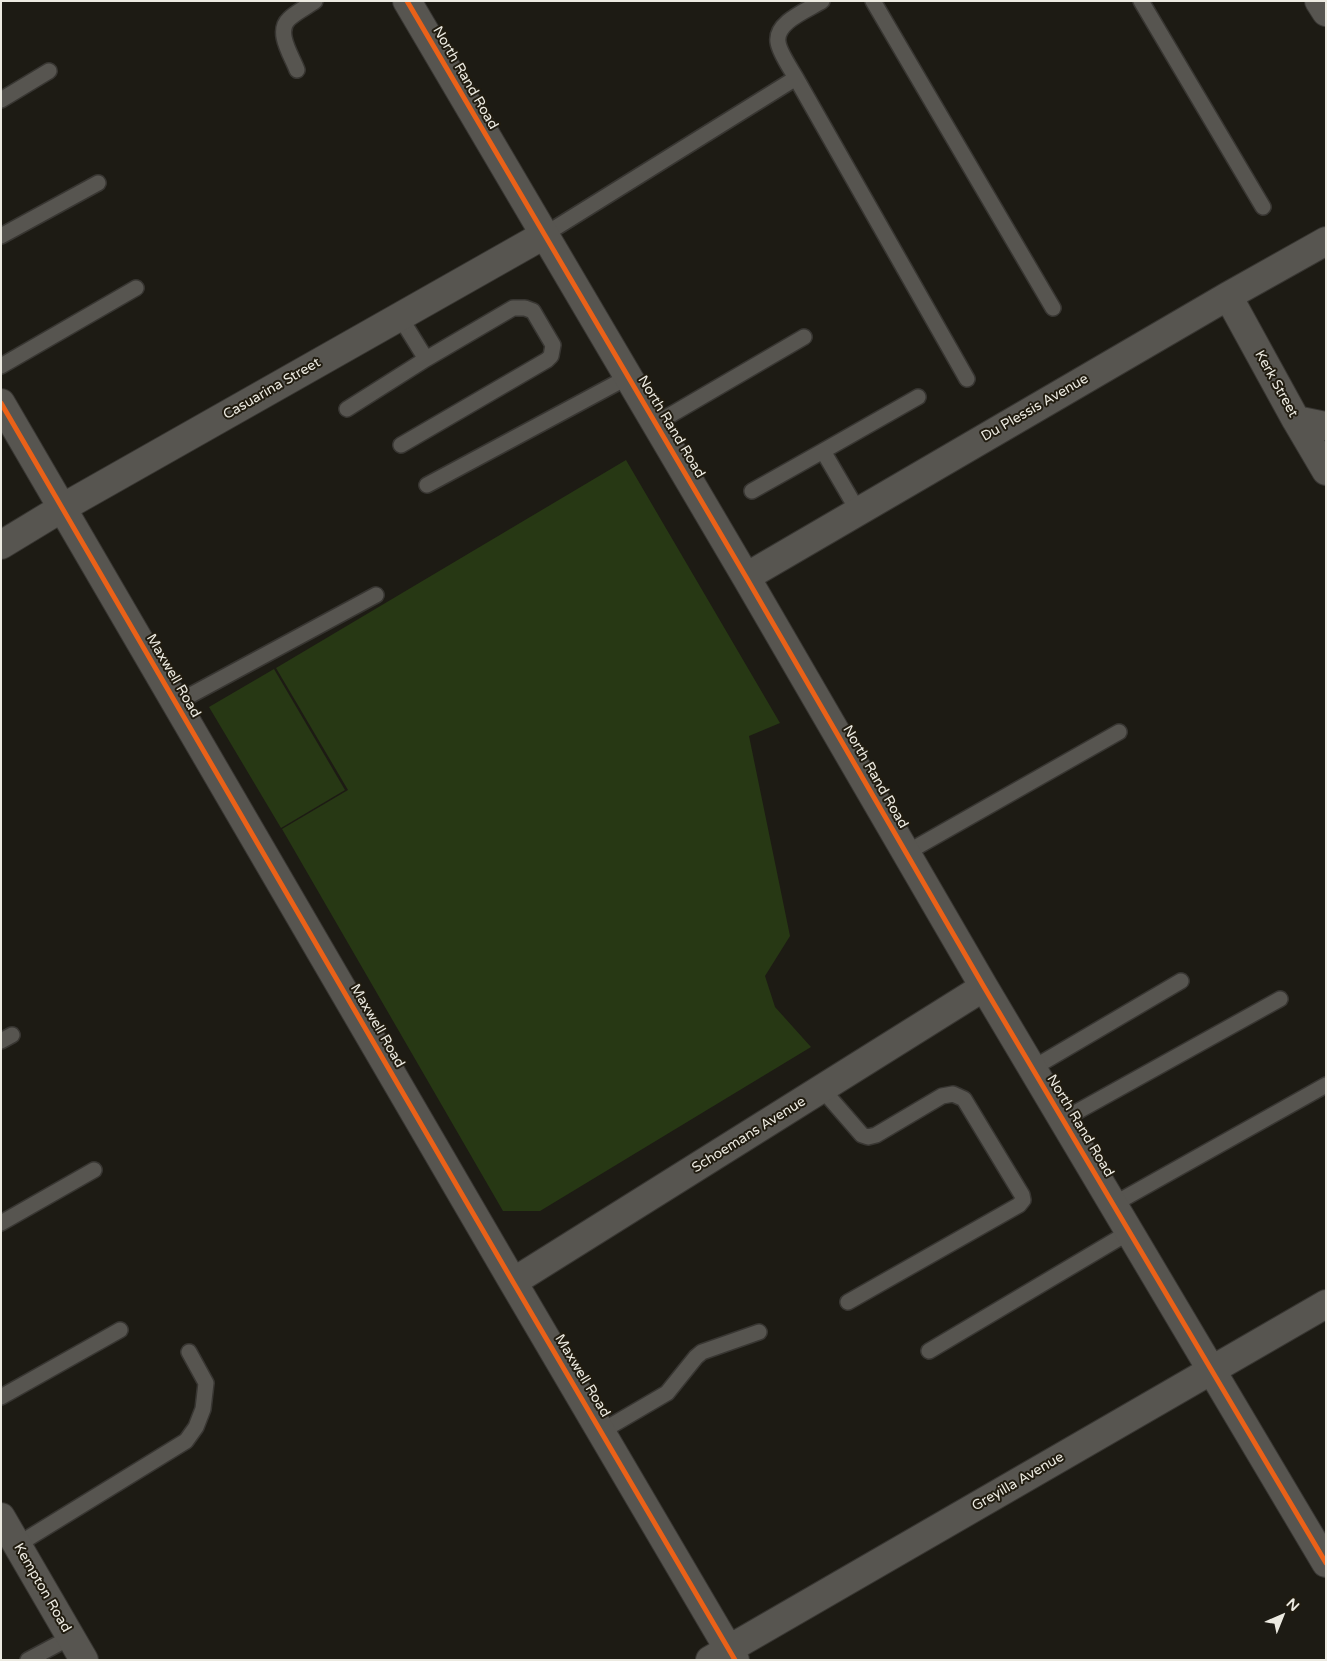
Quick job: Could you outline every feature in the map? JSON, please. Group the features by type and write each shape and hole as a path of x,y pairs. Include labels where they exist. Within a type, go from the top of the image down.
{"street":[{"name":"North Rand Road","path":"407,1 746,577 984,987 1326,1563"},
{"path":"1319,1 1326,12"},
{"name":"Casuarina Street","path":"1,545 62,508 544,236"},
{"name":"Du Plessis Avenue","path":"746,577 1228,296 1326,241"},
{"name":"Kerk Street","path":"1228,296 1326,472"},
{"name":"Maxwell Road","path":"1,403 512,1282 602,1430 725,1656"},
{"path":"1296,420 1326,426"},
{"name":"Schoemans Avenue","path":"512,1282 984,987"},
{"name":"Greyilla Avenue","path":"725,1656 1326,1304"},
{"name":"Kempton Road","path":"1,1517 77,1648"}],"lane":[{"path":"298,70 284,38 283,27 288,19 315,1"},
{"path":"822,1 784,24 778,34 778,43 967,379"},
{"path":"873,1 1053,308"},
{"path":"1141,1 1263,206"},
{"path":"1,100 49,71"},
{"path":"544,236 796,78"},
{"path":"1,236 98,183"},
{"path":"1,366 136,288"},
{"path":"347,409 426,359 513,308 525,308 533,311 553,345 551,356 401,445"},
{"path":"400,317 426,359"},
{"path":"655,424 804,337"},
{"path":"427,485 628,377"},
{"path":"752,491 918,397"},
{"path":"823,451 858,511"},
{"path":"176,703 376,595"},
{"path":"906,853 1120,732"},
{"path":"1033,1068 1181,981"},
{"path":"1064,1119 1280,999"},
{"path":"1114,1204 1326,1085"},
{"path":"822,1089 862,1134 868,1137 942,1096 953,1094 964,1099 1022,1195 1023,1200 1019,1205 848,1302"},
{"path":"1,1223 94,1170"},
{"path":"929,1351 1130,1231"},
{"path":"1,1397 120,1330"},
{"path":"602,1430 667,1393 702,1352 759,1332"},
{"path":"17,1545 186,1441 196,1427 203,1409 206,1383 189,1352"},
{"path":"28,1660 77,1648"}],"green space":[{"path":"626,460 780,723 749,736 790,936 765,976 775,1007 811,1047 540,1211 503,1211 282,829 348,790 276,668"},
{"path":"274,669 345,790 281,828 209,707"}],"cycle path":[{"path":"407,1 746,577 984,987 1326,1563"},
{"path":"1,403 735,1660"}]}
